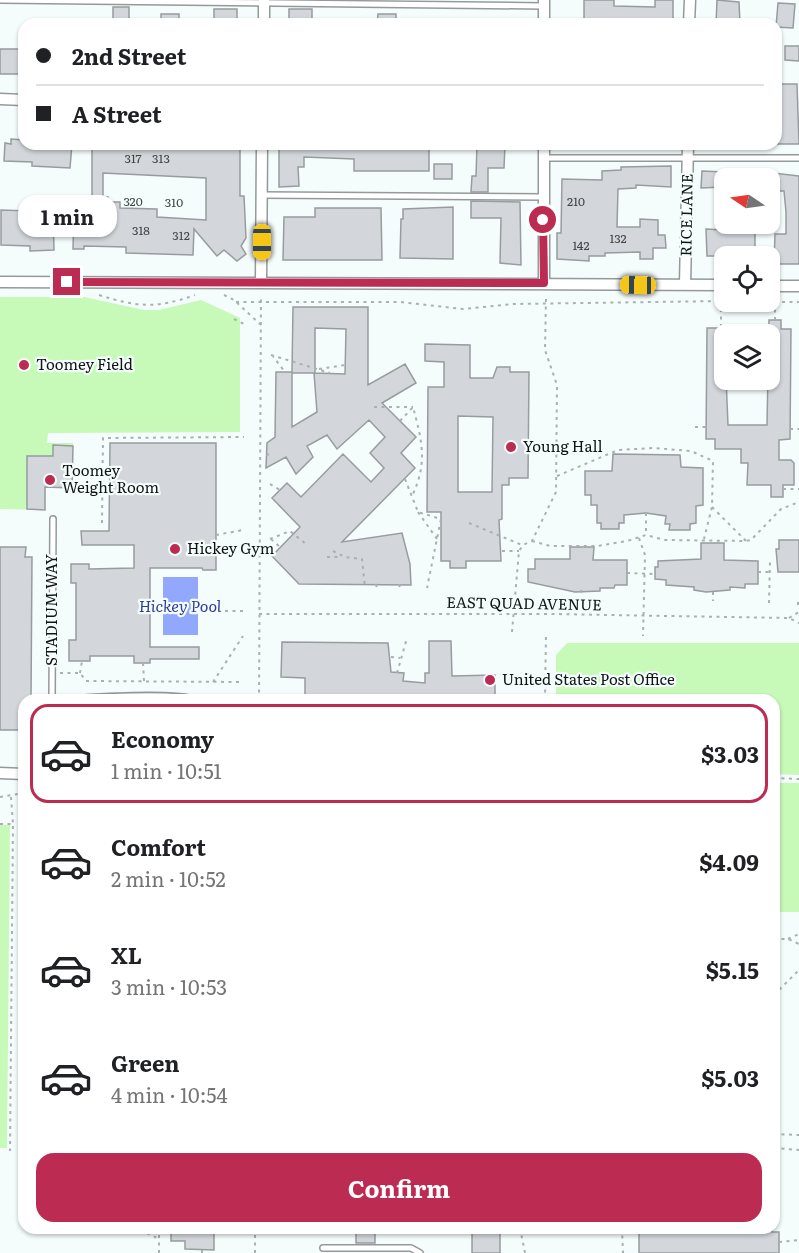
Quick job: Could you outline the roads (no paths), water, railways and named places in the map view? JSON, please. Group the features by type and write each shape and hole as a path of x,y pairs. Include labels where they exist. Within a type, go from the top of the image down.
{"street":[{"path":"689,18 690,0"},
{"path":"264,1 264,18"},
{"path":"0,99 18,100"},
{"path":"261,283 262,150"},
{"path":"544,150 544,283"},
{"name":"RICE LANE","path":"685,285 688,150"},
{"path":"0,282 714,285"},
{"path":"780,286 799,286"},
{"path":"0,773 18,774"}],"lane":[{"path":"0,0 544,3"},
{"path":"544,158 799,158"},
{"path":"262,195 544,197"},
{"name":"STADIUM WAY","path":"52,694 53,519"},
{"path":"323,1248 411,1248 420,1253"}],"water":[{"name":"Hickey Pool","path":"163,577 198,577 198,635 163,635"}],"place":[{"name":"Toomey Field","path":"24,365"},
{"name":"Young Hall","path":"511,447"},
{"name":"Toomey Weight Room","path":"50,480"},
{"name":"Hickey Gym","path":"175,549"},
{"name":"United States Post Office","path":"490,680"}]}
